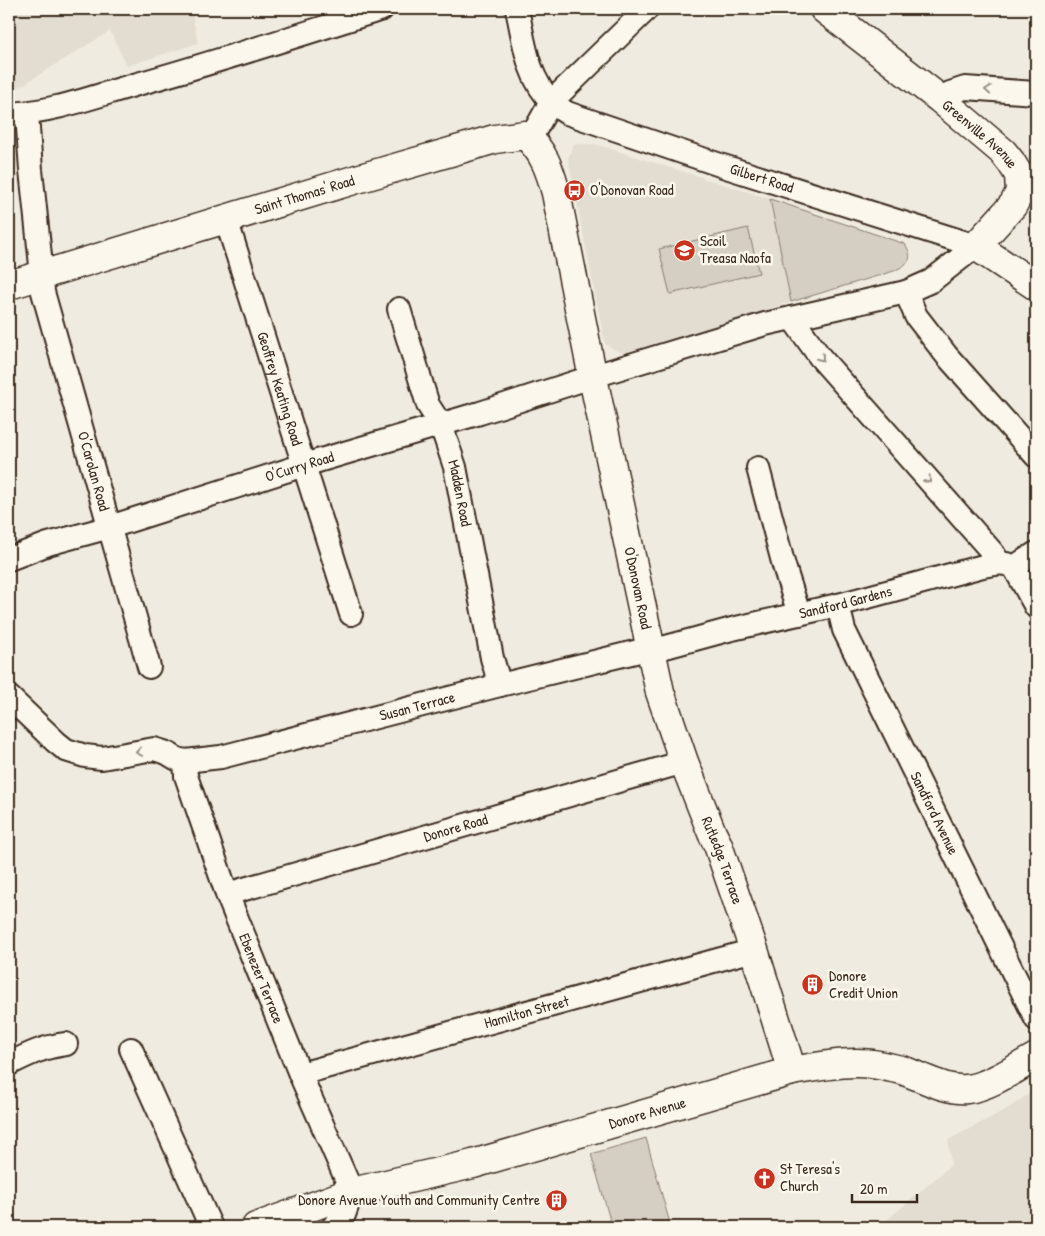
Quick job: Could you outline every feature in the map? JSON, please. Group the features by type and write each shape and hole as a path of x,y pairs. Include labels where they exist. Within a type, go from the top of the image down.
{"street":[{"path":"42,275 31,170 18,114 61,108 382,9"},
{"path":"518,9 531,72 551,102"},
{"path":"530,139 551,102 647,9"},
{"name":"Greenville Avenue","path":"792,318 906,292 931,281 976,246 1014,205 1020,192 1018,175 1003,152 940,99 824,9"},
{"path":"940,99 964,88 1036,93"},
{"name":"Gilbert Road","path":"551,102 567,113 586,120 723,166 976,246"},
{"name":"Saint Thomas' Road","path":"9,285 495,139 525,135 530,139"},
{"name":"O'Donovan Road","path":"530,139 543,154 556,193 650,650"},
{"name":"Geoffrey Keating Road","path":"226,219 351,614"},
{"path":"976,246 1036,286"},
{"name":"O'Carolan Road","path":"42,275 43,292 149,667"},
{"path":"906,292 916,316 947,356 1036,456"},
{"name":"Madden Road","path":"399,309 428,405 441,425 455,467 492,658 500,685"},
{"path":"792,318 820,357 993,553 1007,565 1036,607"},
{"name":"O'Curry Road","path":"9,560 48,544 110,527 765,324 792,318"},
{"path":"758,468 798,614"},
{"name":"Sandford Gardens","path":"650,650 838,605 983,566 1007,565 1036,553"},
{"name":"Sandford Avenue","path":"838,605 844,630 1036,1019"},
{"name":"Susan Terrace","path":"185,761 221,758 500,685 639,651 650,650"},
{"name":"Rutledge Terrace","path":"650,650 660,692 684,762 718,845 754,950 792,1071"},
{"path":"9,697 66,750 85,756 102,758 154,749 185,761"},
{"name":"Ebenezer Terrace","path":"185,761 186,776 227,894 300,1074 352,1192"},
{"name":"Donore Road","path":"227,894 684,762"},
{"name":"Hamilton Street","path":"300,1074 754,950"},
{"path":"9,1064 34,1052 66,1044"},
{"path":"131,1049 211,1227"},
{"name":"Donore Avenue","path":"256,1227 352,1192 473,1164 792,1071 832,1064 881,1065 902,1070 946,1087 967,1089 980,1086 1008,1074 1036,1057"},
{"path":"333,1227 344,1216 352,1192"}],"shaded area":[{"path":"9,9 191,9 198,43 127,66 110,31 21,86 9,90"},
{"name":"Scoil Treasa Naofa","path":"574,144 595,144 770,199 791,302 628,352 619,352 605,344 568,158"},
{"path":"770,199 905,244 910,257 903,266 894,271 791,302"},
{"path":"748,228 759,273 670,294 659,249"},
{"path":"1036,1089 1036,1227 879,1227 951,1165 948,1140 1007,1109"},
{"path":"646,1138 671,1227 612,1227 591,1154"}],"place":[{"name":"O'Donovan Road","path":"574,190"},
{"name":"Scoil Treasa Naofa","path":"684,250"},
{"name":"Donore Credit Union","path":"813,985"},
{"name":"St Teresa's Church","path":"764,1178"},
{"name":"Donore Avenue Youth and Community Centre","path":"556,1200"}]}
